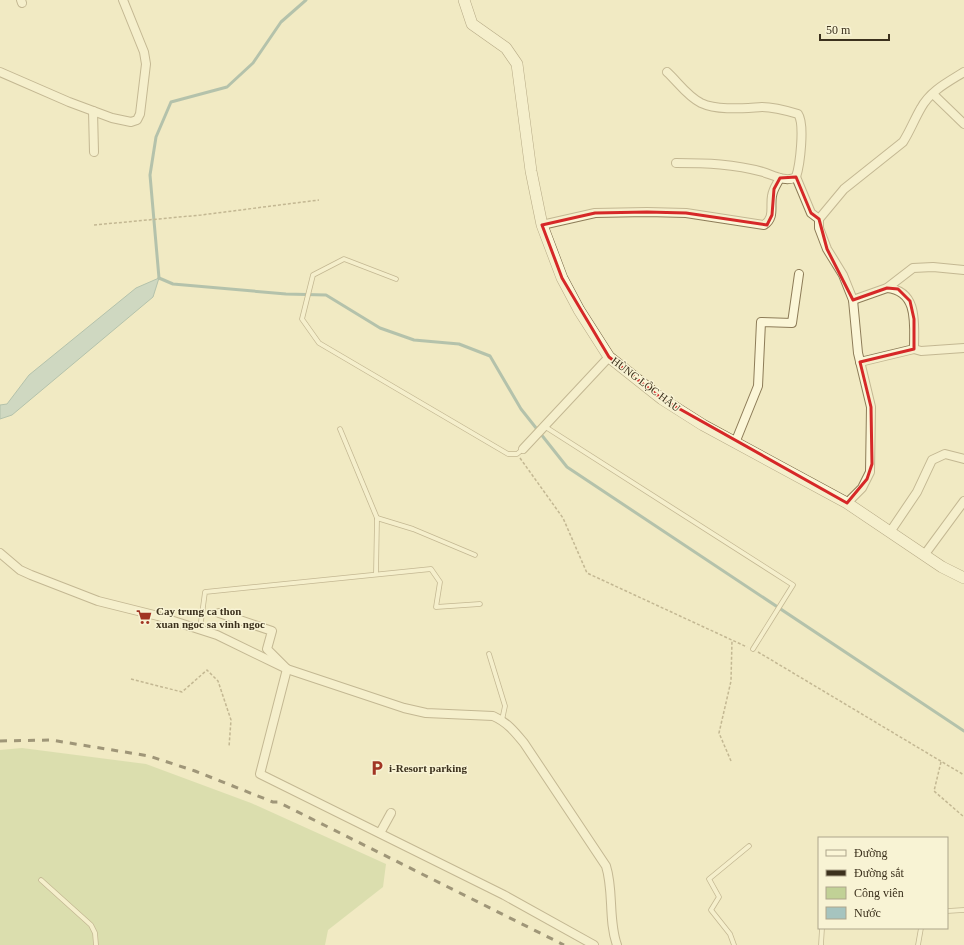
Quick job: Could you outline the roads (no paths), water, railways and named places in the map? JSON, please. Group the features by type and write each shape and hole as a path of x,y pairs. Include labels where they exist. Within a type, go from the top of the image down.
{"street":[{"path":"0,72 93,111 131,122 137,120 140,114 146,64 144,52 123,0"},
{"name":"HÙNG LỘC HẦU","path":"464,0 472,24 506,48 517,64 531,171 542,225 562,278 579,310 609,357 662,399 735,443 847,503 925,554 942,567 964,578"},
{"path":"667,72 694,98 706,105 747,110 768,108 798,114 801,123 799,168 796,177 811,213 819,219"},
{"path":"847,503 867,479 872,464 871,407 860,362 853,300 843,275 827,249 819,228 819,219 844,189 903,142 910,132 921,108 933,94 964,72"},
{"path":"933,94 964,124"},
{"path":"93,111 94,152"},
{"path":"676,163 720,163 760,171 780,178 793,179 796,177"},
{"path":"542,225 596,213 647,212 686,213 764,225 768,222 772,215 772,197 774,189 780,178"},
{"path":"853,300 887,288 913,268 934,267 964,270"},
{"path":"735,443 758,386 761,322 764,321 785,324 793,322 799,274"},
{"path":"887,288 898,289 910,301 914,319 914,349"},
{"path":"860,362 914,349 921,351 964,348"},
{"path":"520,452 609,357"},
{"path":"890,532 917,492 932,460 946,454 964,459"},
{"path":"925,554 964,501"},
{"path":"0,553 20,570 98,601 200,629 217,635 287,669 404,708 426,713 493,716 502,720 520,738 606,866 611,887 614,936 617,945"},
{"path":"219,613 272,631 267,649 287,669"},
{"path":"287,669 260,774 504,895 594,945"},
{"path":"380,833 391,813"}],"lane":[{"path":"396,278 344,259 313,275 302,319 319,343 508,454 520,452"},
{"path":"544,426 793,585 753,649"},
{"path":"340,429 377,518 376,574"},
{"path":"377,518 413,529 475,555"},
{"path":"200,629 205,592 431,569 440,582 436,608 480,604"},
{"path":"489,654 504,706 502,720"},
{"path":"734,945 730,934 711,910 719,897 709,879 749,846"},
{"path":"41,880 90,925 95,933 96,945"},
{"path":"948,911 964,910"},
{"path":"821,945 822,929"},
{"path":"918,945 921,929"}],"water":[{"path":"159,278 153,297 12,415 0,419 0,405 7,404 29,375 136,288"}],"waterway":[{"path":"159,278 150,175 156,137 171,102 227,87 253,63 281,22 306,0"},
{"path":"159,278 173,284 286,294 326,295 380,328 414,340 459,344 490,356 521,409 567,467 964,731"}],"railway":[{"path":"0,741 51,740 149,756 195,771 273,802 278,802 564,945"}],"place":[{"name":"Cay trung ca thon xuan ngoc sa vinh ngoc","path":"144,617"},
{"name":"i-Resort parking","path":"377,768"}]}
